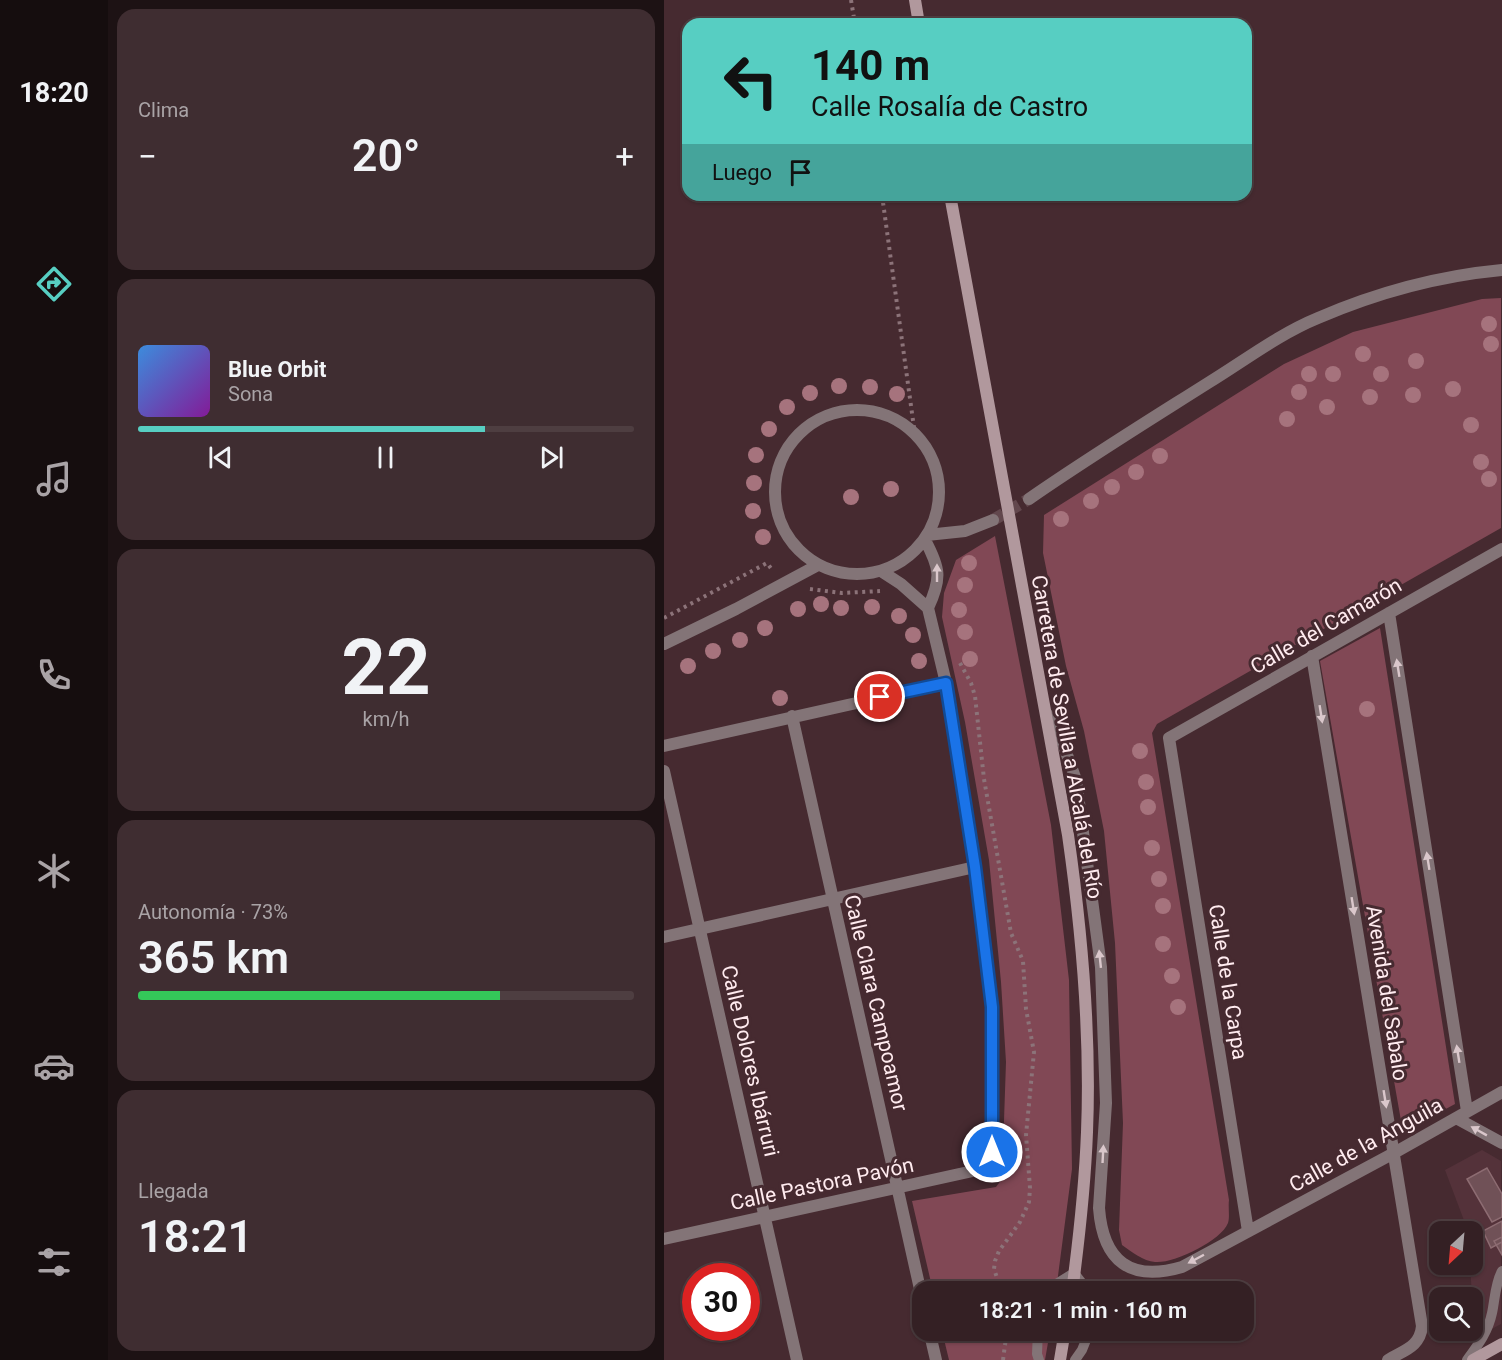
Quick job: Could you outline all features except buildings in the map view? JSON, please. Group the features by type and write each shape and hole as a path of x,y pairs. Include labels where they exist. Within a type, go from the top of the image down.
{"main road":[{"path":"915,0 918,18"},
{"name":"Carretera de Sevilla a Alcalá del Río","path":"951,201 1068,835 1083,960 1088,1078 1087,1132 1073,1281"},
{"path":"1060,1360 1063,1341"},
{"path":"1473,1360 1501,1344"}],"street":[{"path":"1029,499 1235,366 1316,318 1411,285 1472,273 1501,270"},
{"path":"848,410 875,412 899,422 921,440 935,465 940,493 935,520 926,538 900,564 873,574 845,574 818,565 797,549 782,528 775,502 776,476 785,452 801,431 823,417 848,410"},
{"path":"926,538 965,531 993,520"},
{"path":"926,538 936,561 938,574 936,592 928,608"},
{"name":"Calle del Camarón","path":"1169,738 1501,549"},
{"path":"664,644 705,625 818,565"},
{"path":"664,937 975,867 946,683 928,608 882,571"},
{"path":"1389,613 1462,1115 1501,1143"},
{"name":"Avenida del Sabalo","path":"1312,656 1422,1326 1421,1336 1415,1344 1388,1360"},
{"path":"664,746 946,683"},
{"name":"Calle de la Anguila","path":"1046,712 1061,738 1076,780 1101,967 1106,1103 1099,1209 1102,1234 1108,1248 1117,1259 1128,1267 1145,1272 1161,1273 1182,1267 1394,1153 1501,1092"},
{"name":"Calle Clara Campoamor","path":"792,716 918,1281"},
{"name":"Calle de la Carpa","path":"1169,738 1248,1231"},
{"name":"Calle Dolores Ibárruri","path":"664,771 797,1360"},
{"name":"Calle Pastora Pavón","path":"664,1239 982,1169 987,1165 992,1152 992,1007 975,867"},
{"path":"932,1341 936,1360"}],"lane":[{"path":"1467,1360 1484,1336 1492,1315 1501,1271"},
{"path":"1061,1281 1074,1273 1080,1281"},
{"path":"1038,1341 1039,1360"},
{"path":"1075,1360 1086,1341"}],"path":[{"path":"851,0 854,18"},
{"path":"883,201 915,435"},
{"path":"1003,1360 1006,1341"}],"shaded area":[{"path":"1501,298 1501,528 1157,724 1152,733 1229,1200 1229,1215 1224,1230 1196,1250 1163,1262 1146,1260 1122,1245 1119,1230 1123,1123 1115,943 1104,831 1084,731 1066,666 1043,553 1044,515 1284,364 1353,332 1482,299"},
{"path":"995,536 1051,825 1069,980 1072,1169 1057,1281 931,1281 912,1201 996,1187 1002,1179 1006,1062 989,860 965,722 942,617 944,593 956,560"},
{"path":"1380,628 1455,1104 1403,1132 1320,661"},
{"path":"1482,1150 1501,1161 1501,1324 1488,1331 1483,1320 1483,1287 1471,1287 1471,1275 1483,1275 1483,1221 1464,1221 1445,1170"},
{"path":"944,1341 1048,1341 1045,1360 949,1360"}],"tunnel":[{"path":"993,520 1029,499"}],"route":[{"path":"880,697 946,683 975,867 992,1007 992,1152"}]}
